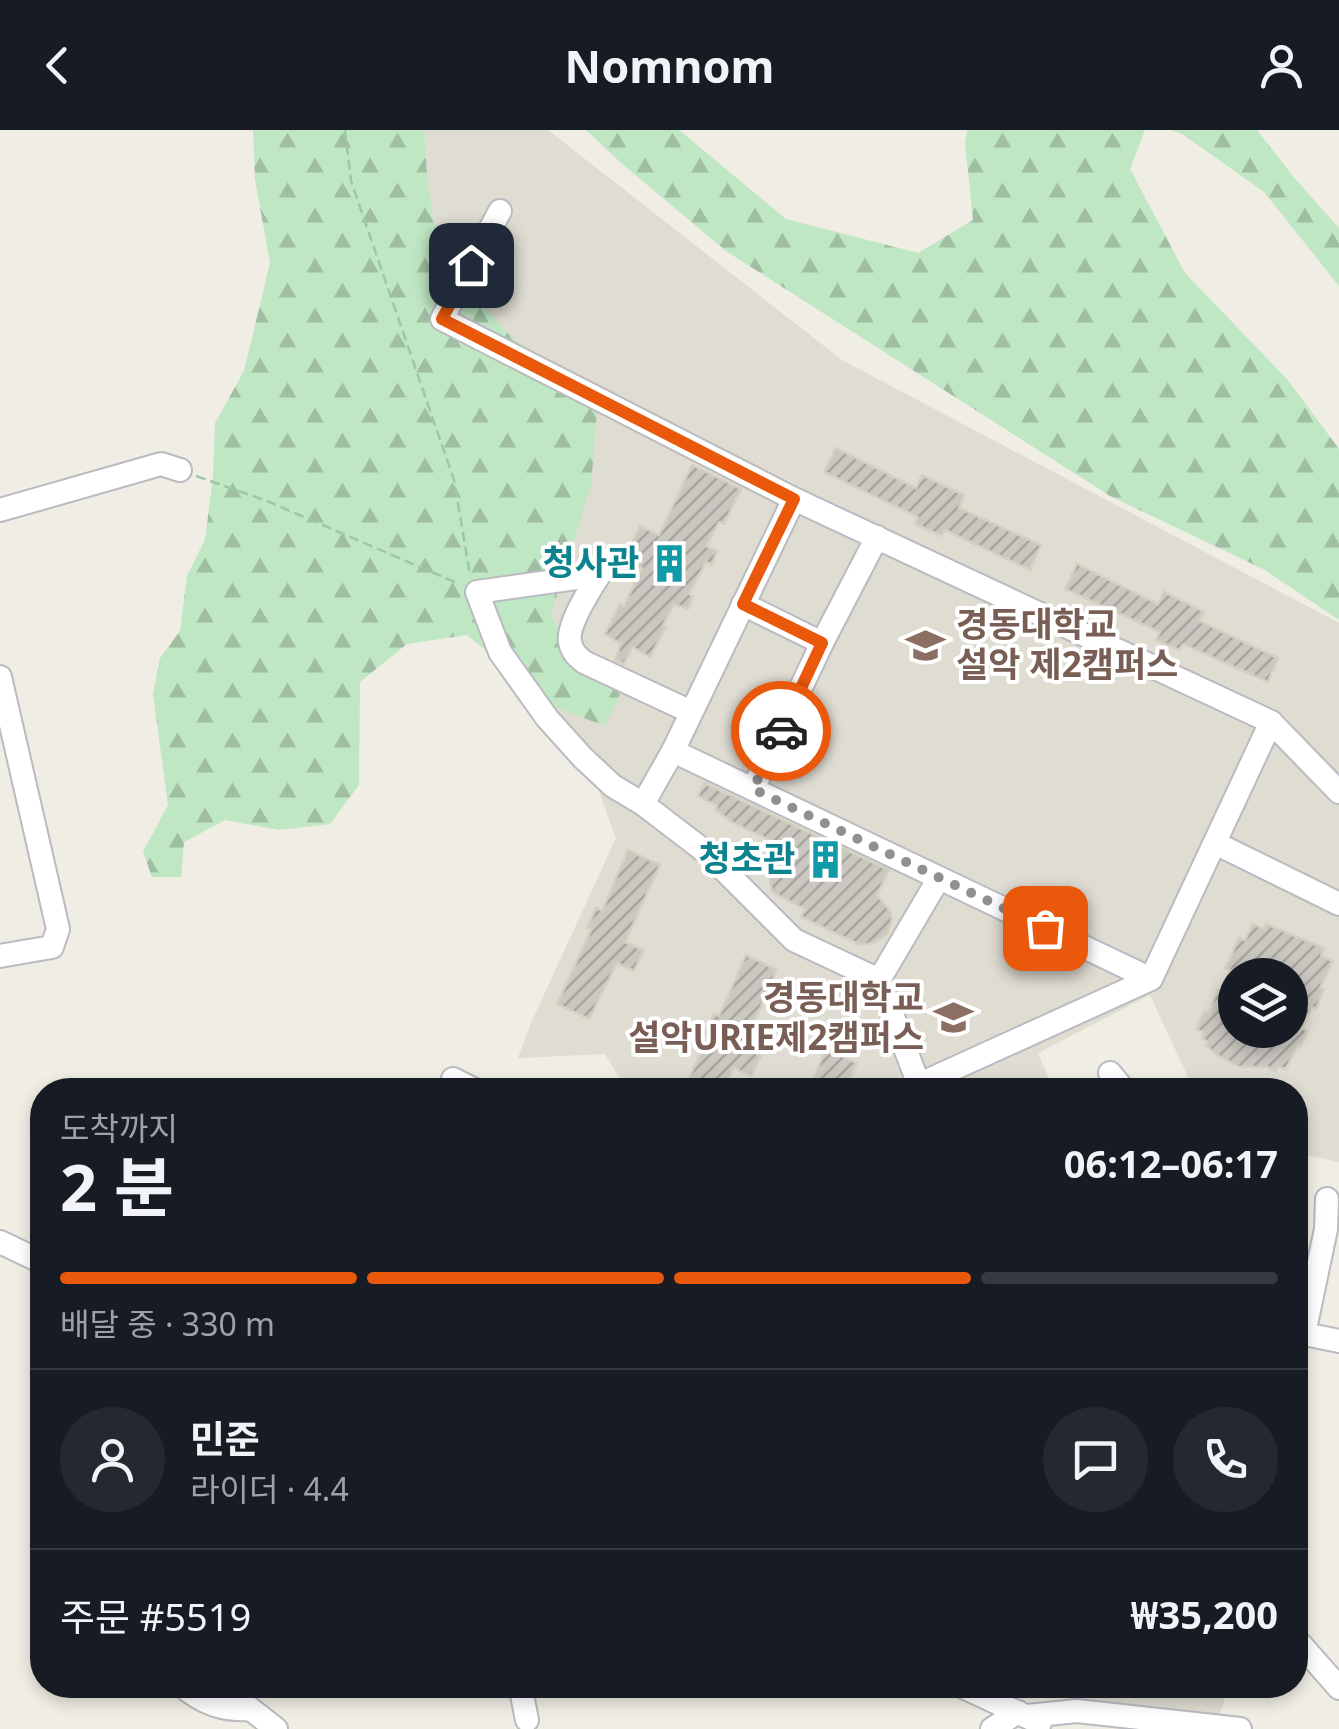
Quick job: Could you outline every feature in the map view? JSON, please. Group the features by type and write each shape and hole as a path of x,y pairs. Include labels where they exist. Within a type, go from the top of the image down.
{"street":[{"path":"500,211 442,319 794,499 1271,722 1339,792"},
{"path":"0,510 161,464 180,470"},
{"path":"643,804 673,751 794,499"},
{"path":"753,789 877,537"},
{"path":"613,556 598,575 572,626 569,639 574,654 691,712"},
{"path":"598,575 477,592 500,652 547,718 613,786 707,853 794,940 878,980 917,1078"},
{"path":"743,604 822,643"},
{"path":"0,677 58,929 52,947 0,956"},
{"path":"940,1078 1151,979 1271,722"},
{"path":"673,751 1151,979"},
{"path":"1215,843 1339,904"},
{"path":"878,980 939,878"},
{"path":"1308,1298 1326,1228 1327,1200"},
{"path":"0,1242 30,1256"},
{"path":"1308,1335 1339,1341"},
{"path":"1308,1653 1339,1688"},
{"path":"196,1698 228,1711 250,1710"},
{"path":"238,1698 276,1729"},
{"path":"523,1698 527,1720"},
{"path":"987,1698 1052,1729"},
{"path":"992,1729 1022,1714 1076,1712 1240,1729"}],"path":[{"path":"344,130 351,182 454,480 469,574 477,592"},
{"path":"180,470 267,501 477,592"}],"shaded area":[{"name":"경동대학교 설악 제2캠퍼스","path":"422,130 548,130 842,360 1339,623 1339,1162 1308,1155 1308,1078 1188,1078 1150,995 1038,1053 1049,1078 620,1078 605,1054 518,1058 616,838 580,740 524,668 411,147"},
{"path":"1061,1698 1225,1698 1219,1715"}],"green space":[{"path":"253,130 424,130 436,236 503,329 597,411 591,486 551,614 573,663 620,694 605,726 555,707 467,635 407,644 360,682 359,785 330,824 279,830 225,820 184,842 181,877 152,877 143,852 168,805 153,694 160,658 180,631 187,576 205,539 215,423 244,371 270,263 255,179"},
{"path":"586,130 679,130 786,219 918,253 973,220 967,130 1145,130 1130,169 1185,273 1287,379 1339,449 1339,620 1265,570 1110,496 726,251"},
{"path":"1171,130 1257,130 1339,228 1339,286 1264,192"}],"building":[{"path":"836,448 916,488 922,475 964,495 959,508 1041,545 1030,570 945,530 942,536 915,524 918,517 824,472"},
{"name":"청사관","path":"692,465 741,489 724,524 719,522 706,546 717,551 712,565 706,562 689,594 693,596 688,609 674,604 650,657 632,647 624,664 615,660 621,644 605,634 642,568 627,560 627,553 640,526 659,535"},
{"path":"1077,564 1158,604 1164,592 1204,612 1199,621 1278,658 1268,682 1183,644 1179,650 1156,640 1160,632 1065,589"},
{"name":"청초관","path":"704,783 889,870 877,895 890,911 892,919 887,934 874,943 860,945 801,917 805,909 772,892 766,855 772,841 733,823 716,810 717,806 698,796"},
{"path":"628,850 660,865 625,942 644,950 634,971 617,963 589,1019 557,1004 591,930 587,928 596,908 602,911"},
{"path":"1253,924 1264,929 1266,924 1324,948 1321,956 1333,961 1320,988 1324,989 1316,1009 1312,1007 1308,1015 1308,958 1230,958 1239,938 1245,940"},
{"path":"746,955 777,970 743,1047 761,1056 751,1076 734,1068 729,1078 689,1078 709,1036 704,1034 714,1014 719,1016"},
{"path":"1217,990 1218,1048 1296,1048 1286,1069 1240,1067 1206,1046 1204,1033 1196,1029 1204,1011 1209,1013"},
{"path":"826,1049 857,1063 851,1078 813,1078"}],"way so far":[{"path":"781,731 753,789 1045,928"}],"place":[{"name":"청사관","path":"669,563"},
{"name":"경동대학교 설악 제2캠퍼스","path":"926,645"},
{"name":"청초관","path":"825,859"},
{"name":"경동대학교 설악URIE제2캠퍼스","path":"954,1018"}],"route":[{"path":"471,265 442,319 794,499 743,604 822,643 781,731"}]}
